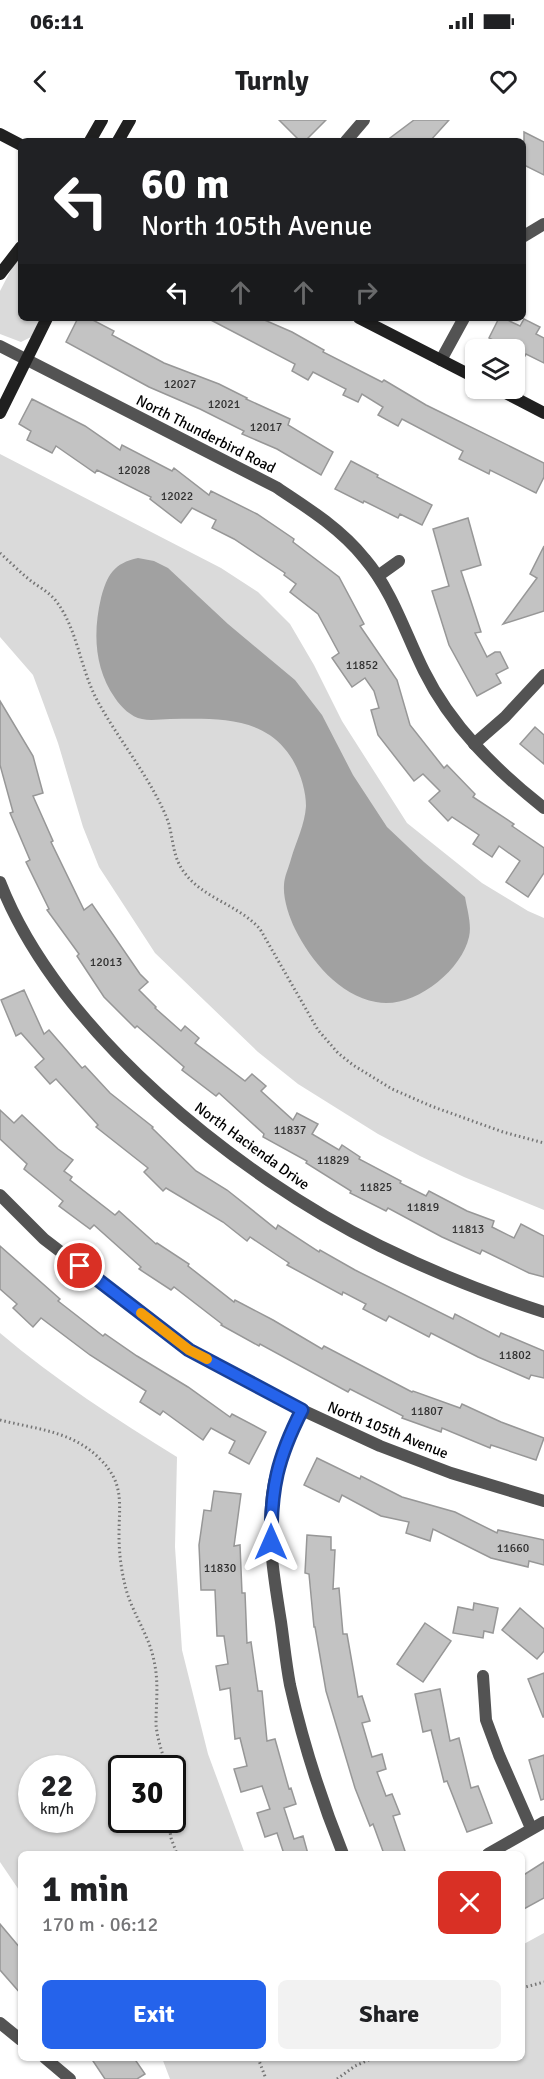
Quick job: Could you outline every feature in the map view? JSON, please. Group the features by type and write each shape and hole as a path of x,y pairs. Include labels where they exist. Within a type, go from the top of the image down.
{"street":[{"path":"92,138 102,120"},
{"path":"120,138 130,120"},
{"path":"349,138 364,120"},
{"path":"0,134 18,143"},
{"path":"526,235 544,224"},
{"path":"0,274 18,251"},
{"path":"0,413 46,321"},
{"path":"365,321 465,372"},
{"path":"441,360 462,321"},
{"name":"North Thunderbird Road","path":"0,346 276,487 317,514 365,558 390,594 424,671 441,702 474,744 513,783 544,808"},
{"path":"517,399 544,413"},
{"path":"378,576 399,561"},
{"path":"474,744 505,717 544,675"},
{"name":"North Hacienda Drive","path":"0,882 9,915 48,971 91,1026 136,1073 190,1121 268,1179 378,1245 456,1281 544,1312"},
{"name":"North 105th Avenue","path":"0,1195 44,1239 189,1350 302,1410 380,1446 451,1473 544,1501"},
{"path":"302,1410 279,1462 274,1484 271,1505 271,1542 274,1580 290,1683 301,1729 326,1811 342,1851"},
{"path":"483,1677 486,1720 531,1828"},
{"path":"493,1851 544,1822"},
{"path":"0,2023 18,2038"},
{"path":"49,2061 70,2079"}],"path":[{"path":"0,553 47,592 60,608 72,633 87,681 142,771 166,816 177,861 184,874 195,884 252,919 327,1041 353,1065 392,1089 503,1132 544,1143"},
{"path":"0,1420 74,1439 100,1458 112,1474 120,1496 119,1542 125,1585 129,1602 155,1663 156,1727 164,1755"},
{"path":"170,1833 176,1851"},
{"path":"525,1987 544,1983"},
{"path":"259,2061 266,2079"},
{"path":"337,2079 366,2061"}],"shaded area":[{"path":"18,260 18,321 39,321 31,337 21,342 0,334 0,291"},
{"path":"0,454 221,568 258,592 290,624 342,721 407,823 482,883 544,918 544,1210 420,1156 378,1134 298,1084 258,1052 155,953 99,867 83,827 58,743 33,675 0,637"},
{"path":"138,558 154,561 168,568 228,624 295,680 322,715 353,775 387,827 465,897 470,922 469,937 456,963 433,986 405,1000 390,1003 376,1002 350,992 338,984 309,953 293,924 284,890 284,882 304,819 306,806 304,791 293,760 273,737 246,724 231,721 142,719 127,711 115,698 99,662 96,637 98,611 103,590 113,571 123,563"},
{"path":"0,1333 64,1383 177,1457 175,1547 182,1650 208,1754 244,1851 18,1851 18,1889 0,1862"},
{"path":"544,1933 544,2079 170,2079 163,2061 525,2061 525,1943"}],"building":[{"path":"279,120 326,120 308,138 297,138"},
{"path":"414,120 449,120 433,138 390,138"},
{"path":"524,132 544,142 544,175 526,166 526,138 524,138"},
{"path":"526,320 540,327 536,334 544,338 544,363 526,354 525,356 525,339 489,338 498,321 509,321 520,326"},
{"path":"76,321 95,321 114,331 112,335 164,363 219,384 290,419 288,425 333,452 321,475 277,449 242,434 244,431 149,387 66,342"},
{"path":"213,321 267,321 292,332 324,350 323,352 382,382 384,380 426,405 544,463 544,477 536,493 490,470 489,474 459,459 463,451 402,419 398,426 378,415 383,407 362,394 358,402 343,395 346,389 313,372 308,380 292,371 295,364"},
{"path":"32,399 85,426 120,450 122,445 172,471 174,468 209,495 211,491 257,514 294,539 293,542 339,577 364,624 360,626 397,680 410,725 444,768 447,765 475,794 473,797 514,824 512,826 544,848 544,873 528,897 506,882 520,861 499,846 492,857 473,844 479,835 452,817 448,821 429,801 440,791 423,774 414,781 378,735 371,710 379,708 374,691 365,678 352,687 332,658 339,653 318,614 290,592 296,584 284,575 285,573 234,539 212,528 216,520 192,508 181,523 150,499 151,497 97,470 95,473 56,446 52,453 27,440 31,431 19,424"},
{"path":"351,461 432,505 422,525 400,514 398,518 335,489"},
{"path":"468,518 481,565 461,571 481,632 475,633 487,657 500,652 508,668 496,674 501,683 477,696 449,645 432,591 449,586 433,529"},
{"path":"544,546 544,611 503,624 537,578 530,574"},
{"path":"0,701 33,756 43,793 33,796 53,841 51,842 84,910 92,904 140,974 148,982 139,990 155,1008 181,1031 185,1026 199,1038 195,1043 245,1081 252,1074 266,1086 261,1091 293,1120 297,1113 318,1124 312,1134 339,1150 342,1145 360,1157 359,1159 426,1196 429,1191 467,1211 494,1221 492,1227 514,1238 521,1224 544,1236 544,1277 529,1273 482,1250 480,1254 388,1208 386,1211 350,1193 351,1191 306,1163 307,1161 263,1137 264,1134 219,1093 216,1096 182,1070 184,1067 137,1026 135,1028 104,997 77,956 79,954 47,910 49,909 26,862 30,860 10,813 13,812 0,765"},
{"path":"535,727 544,735 544,764 520,744"},
{"path":"24,990 44,1034 49,1030 82,1068 85,1066 110,1093 153,1127 196,1171 227,1190 276,1229 278,1225 319,1252 320,1250 453,1319 455,1314 499,1337 501,1333 544,1351 544,1378 531,1375 529,1379 431,1333 429,1337 389,1316 386,1321 363,1309 366,1304 343,1292 342,1295 287,1265 289,1263 250,1237 247,1241 223,1222 166,1188 163,1191 144,1172 148,1168 96,1127 98,1125 56,1079 50,1084 35,1067 44,1059 21,1033 16,1036 1,1000"},
{"path":"0,1110 14,1123 22,1115 73,1160 64,1171 72,1177 70,1180 115,1215 119,1211 156,1244 189,1264 188,1266 234,1302 235,1300 322,1349 324,1346 412,1392 460,1408 462,1404 544,1438 536,1460 491,1445 490,1448 442,1428 441,1432 402,1418 403,1416 350,1389 348,1392 221,1325 174,1287 171,1290 139,1269 141,1267 94,1225 90,1229 59,1206 63,1201 24,1169 27,1164 0,1139"},
{"path":"0,1246 60,1299 58,1301 103,1336 105,1334 230,1417 232,1414 266,1432 249,1464 229,1453 235,1441 211,1428 203,1440 163,1411 160,1415 140,1402 146,1391 90,1355 41,1318 33,1327 13,1308 17,1304 0,1289"},
{"path":"317,1458 360,1479 361,1476 402,1497 455,1512 497,1533 498,1530 544,1540 544,1565 529,1561 528,1567 491,1558 433,1529 430,1541 406,1533 409,1522 381,1516 342,1495 339,1502 304,1485"},
{"path":"214,1491 241,1494 234,1546 240,1545 247,1643 251,1642 258,1691 262,1691 267,1741 275,1739 289,1789 291,1788 296,1804 284,1808 294,1839 303,1836 307,1851 283,1851 277,1833 265,1837 257,1813 270,1809 262,1786 241,1792 234,1769 247,1766 240,1738 235,1739 230,1688 220,1690 216,1666 228,1664 224,1636 217,1636 215,1590 201,1590 199,1545 204,1510 211,1511"},
{"path":"307,1535 331,1537 331,1550 335,1550 333,1589 339,1588 343,1634 347,1634 358,1697 362,1696 370,1721 362,1723 372,1757 382,1754 386,1769 377,1772 386,1796 392,1794 400,1814 393,1816 405,1851 383,1851 373,1824 370,1826 355,1788 326,1691 314,1627 309,1574 305,1573"},
{"path":"474,1603 498,1608 493,1633 484,1631 483,1638 453,1633 458,1607 473,1610"},
{"path":"520,1608 544,1629 544,1651 537,1659 502,1630"},
{"path":"425,1623 451,1641 423,1682 397,1664"},
{"path":"544,1673 544,1717 543,1717 528,1679"},
{"path":"440,1689 450,1741 459,1738 471,1788 478,1786 492,1823 467,1832 447,1781 444,1782 431,1730 423,1732 415,1694"},
{"path":"544,1755 544,1799 541,1800 529,1760"},
{"path":"544,1862 544,1898 525,1908 525,1874"},
{"path":"0,1924 18,1945 18,1991 0,1970"},
{"path":"93,2061 136,2061 145,2074 137,2079 105,2079"}],"slow traffic":[{"path":"141,1313 189,1350 207,1359"}],"route":[{"path":"80,1266 189,1350 302,1410 279,1462 271,1505 271,1542"}]}
